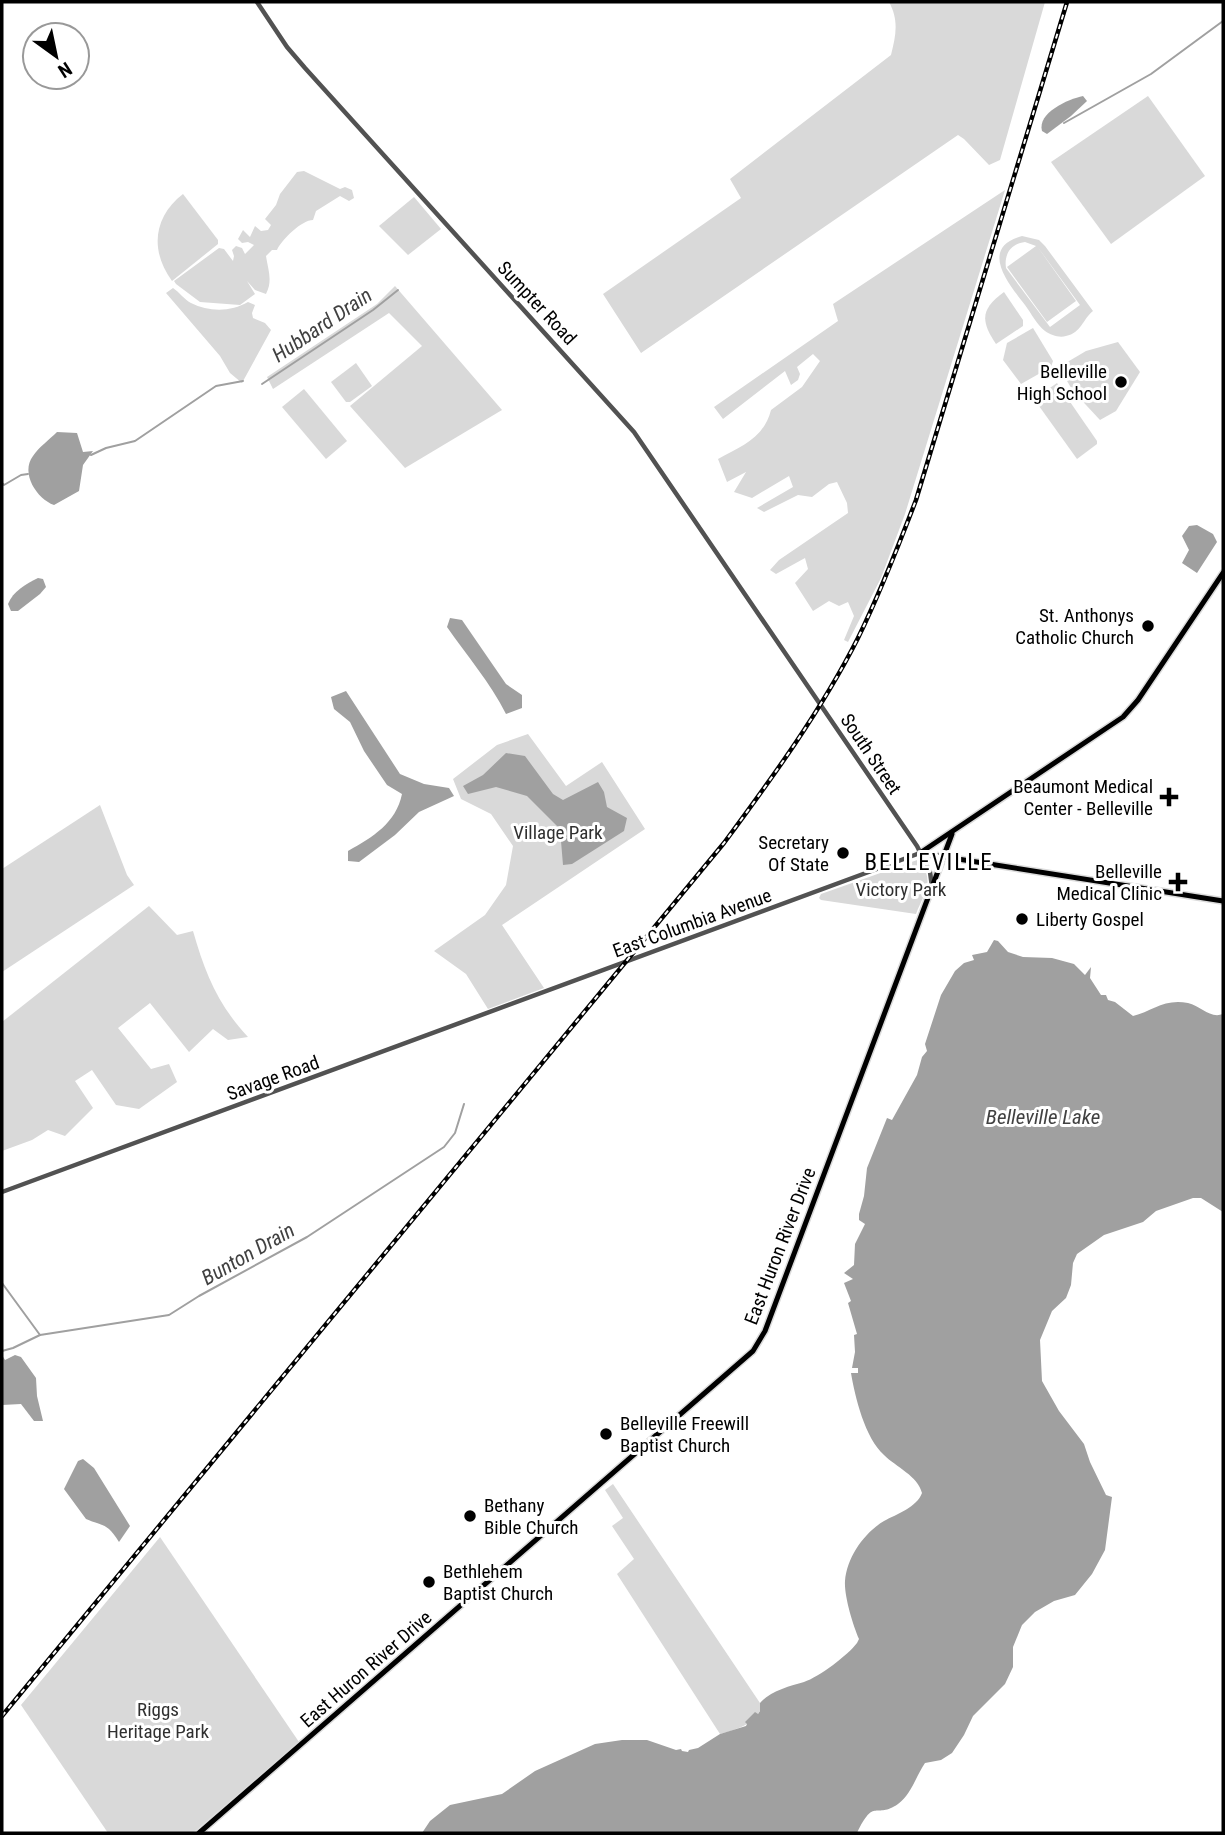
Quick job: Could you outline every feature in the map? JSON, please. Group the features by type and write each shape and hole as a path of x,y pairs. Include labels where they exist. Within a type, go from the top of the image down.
{"main road":[{"path":"920,853 952,834 1130,710 1223,573"},
{"name":"East Huron River Drive","path":"199,1833 753,1351 769,1322 952,834"},
{"path":"920,853 1223,901"}],"street":[{"name":"Sumpter Road","path":"257,2 287,47 305,68 635,432 777,640"},
{"name":"South Street","path":"777,640 920,853 930,872 932,887"},
{"name":"East Columbia Avenue","path":"553,989 920,853"},
{"name":"Savage Road","path":"2,1192 553,989"}],"green space":[{"path":"889,2 1045,2 1000,160 989,165 958,135 641,353 603,294 741,198 730,179 891,55 896,28"},
{"path":"1148,96 1205,176 1111,244 1051,162"},
{"path":"304,171 340,189 345,187 352,190 354,198 349,201 340,196 316,211 313,220 298,227 277,250 272,250 266,256 270,280 266,294 255,290 247,281 255,294 240,305 200,302 176,284 174,281 219,248 224,249 233,261 232,250 236,246 242,248 245,254 254,245 242,243 238,239 243,230 250,237 255,226 261,231 268,230 271,225 265,219 276,205 280,194 297,172"},
{"path":"1005,190 905,514 881,578 848,642 844,640 854,616 848,602 839,606 829,601 813,611 795,583 808,569 805,558 776,574 770,570 779,560 848,513 847,503 837,482 829,484 812,497 798,495 764,512 757,508 793,487 789,476 752,498 734,492 746,472 727,482 718,459 757,434 768,420 771,410 802,387 820,361 813,354 797,367 800,374 798,380 791,385 785,371 723,419 714,407 838,321 833,304"},
{"path":"183,194 218,240 218,244 172,281 160,258 158,235 166,213"},
{"path":"414,197 441,229 408,255 379,226"},
{"path":"1022,236 1039,240 1093,311 1075,332 1063,337 1055,336 1045,331 1037,322 1005,277 1001,267 999,258 1002,249","holes":["1025,242 1036,246 1007,267 1047,322 1076,301 1037,246 1080,305 1050,327 1006,268 1007,255 1012,248"]},
{"path":"395,286 502,410 405,468 350,406 422,346 389,313 273,389 267,377 377,304"},
{"path":"173,288 189,302 205,308 220,310 248,302 255,305 253,318 265,323 271,330 242,383 230,373 220,356 166,293"},
{"path":"1004,292 1023,320 1023,326 996,344 987,328 985,315 991,304"},
{"path":"1033,328 1053,361 1051,367 1021,384 1003,360 1007,343"},
{"path":"1118,342 1140,372 1116,411 1100,420 1073,391 1061,371 1064,364 1086,351"},
{"path":"356,363 372,386 346,402 331,382"},
{"path":"1057,383 1097,441 1097,444 1077,459 1034,399"},
{"path":"304,389 347,441 326,459 282,407"},
{"name":"Village Park","path":"528,734 566,786 602,762 645,829 502,925 544,988 488,1009 466,974 434,951 485,915 506,885 513,846 491,814 461,799 453,779 497,745"},
{"path":"100,805 127,875 134,885 2,972 2,869"},
{"name":"Victory Park","path":"920,859 928,881 916,914 819,898 821,894"},
{"path":"149,906 177,935 193,931 214,988 228,1013 248,1037 228,1040 213,1029 189,1052 150,1003 118,1028 151,1069 169,1064 177,1082 139,1109 116,1105 92,1070 75,1081 93,1108 65,1136 48,1130 32,1140 2,1151 2,1022"},
{"path":"613,1484 762,1706 755,1718 745,1725 720,1734 617,1574 634,1559 612,1526 623,1518 605,1490"},
{"name":"Riggs Heritage Park","path":"160,1537 299,1742 193,1833 108,1833 21,1705"}],"water":[{"path":"1083,96 1087,101 1071,116 1047,134 1042,131 1044,118 1049,113 1070,100"},
{"path":"57,432 77,433 83,452 93,451 83,465 79,491 54,505 36,491 28,470 35,453"},
{"path":"1197,525 1213,534 1217,542 1197,573 1182,563 1189,550 1182,536 1189,526"},
{"path":"38,578 43,579 46,587 18,611 11,611 8,604 13,595"},
{"path":"450,618 462,620 506,684 522,695 522,708 506,714 486,680 447,627"},
{"path":"346,691 400,774 424,784 449,788 454,796 419,812 395,835 359,862 348,861 348,851 389,821 402,794 387,785 364,751 350,722 334,709 331,697"},
{"path":"506,753 525,756 553,794 563,800 598,782 604,792 607,807 627,818 624,831 572,864 563,865 560,829 527,796 496,787 468,794 463,786 483,775"},
{"name":"Belleville Lake","path":"994,940 1008,952 1023,957 1052,958 1074,964 1085,975 1091,967 1090,978 1101,995 1106,995 1108,1000 1133,1016 1172,1002 1188,1003 1214,1015 1223,1014 1223,1212 1201,1198 1193,1198 1156,1211 1143,1222 1104,1235 1077,1254 1066,1298 1052,1311 1040,1340 1042,1381 1059,1411 1084,1444 1106,1495 1112,1497 1105,1550 1092,1574 1075,1595 1054,1601 1035,1612 1022,1625 1013,1647 1013,1667 1005,1684 973,1716 952,1753 941,1760 925,1763 903,1800 890,1808 872,1812 857,1833 422,1833 430,1821 450,1805 502,1794 535,1771 595,1744 647,1740 688,1752 698,1748 720,1734 746,1726 745,1722 755,1712 758,1714 760,1703 769,1695 817,1675 857,1643 859,1639 849,1610 845,1587 849,1563 870,1532 911,1506 922,1493 911,1477 877,1448 862,1417 851,1373 858,1373 858,1368 852,1368 854,1335 857,1334 848,1303 851,1301 844,1283 853,1279 844,1273 854,1265 855,1244 865,1224 859,1220 859,1214 867,1168 887,1118 892,1120 917,1075 922,1057 927,1051 925,1044 941,995 955,971 964,963 974,960 972,955 987,952"},
{"path":"2,1355 5,1360 15,1355 21,1357 36,1378 43,1421 34,1421 21,1404 2,1405"},
{"path":"83,1459 94,1468 130,1526 119,1542 108,1528 86,1519 64,1489 78,1461"}],"waterway":[{"path":"1064,123 1151,74 1223,21"},
{"name":"Hubbard Drain","path":"262,384 373,310 398,290"},
{"name":"Hubbard Drain","path":"91,455 106,448 135,441 216,386 243,381"},
{"name":"Hubbard Drain","path":"2,483 4,485 28,474"},
{"name":"Bunton Drain","path":"2,1351 40,1335 169,1315 307,1237 444,1147 455,1133 464,1104"},
{"path":"2,1283 40,1335"}],"railway":[{"path":"2,1716 724,843 812,718 858,638 916,500 1067,2"}],"place":[{"name":"Belleville High School","path":"1121,382"},
{"name":"St. Anthonys Catholic Church","path":"1148,626"},
{"name":"Beaumont Medical Center - Belleville","path":"1169,797"},
{"name":"Secretary Of State","path":"843,853"},
{"name":"Belleville Medical Clinic","path":"1178,882"},
{"name":"Liberty Gospel","path":"1022,919"},
{"name":"Belleville Freewill Baptist Church","path":"606,1434"},
{"name":"Bethany Bible Church","path":"470,1516"},
{"name":"Bethlehem Baptist Church","path":"429,1582"}],"district":[{"name":"BELLEVILLE","path":"929,862"}]}
